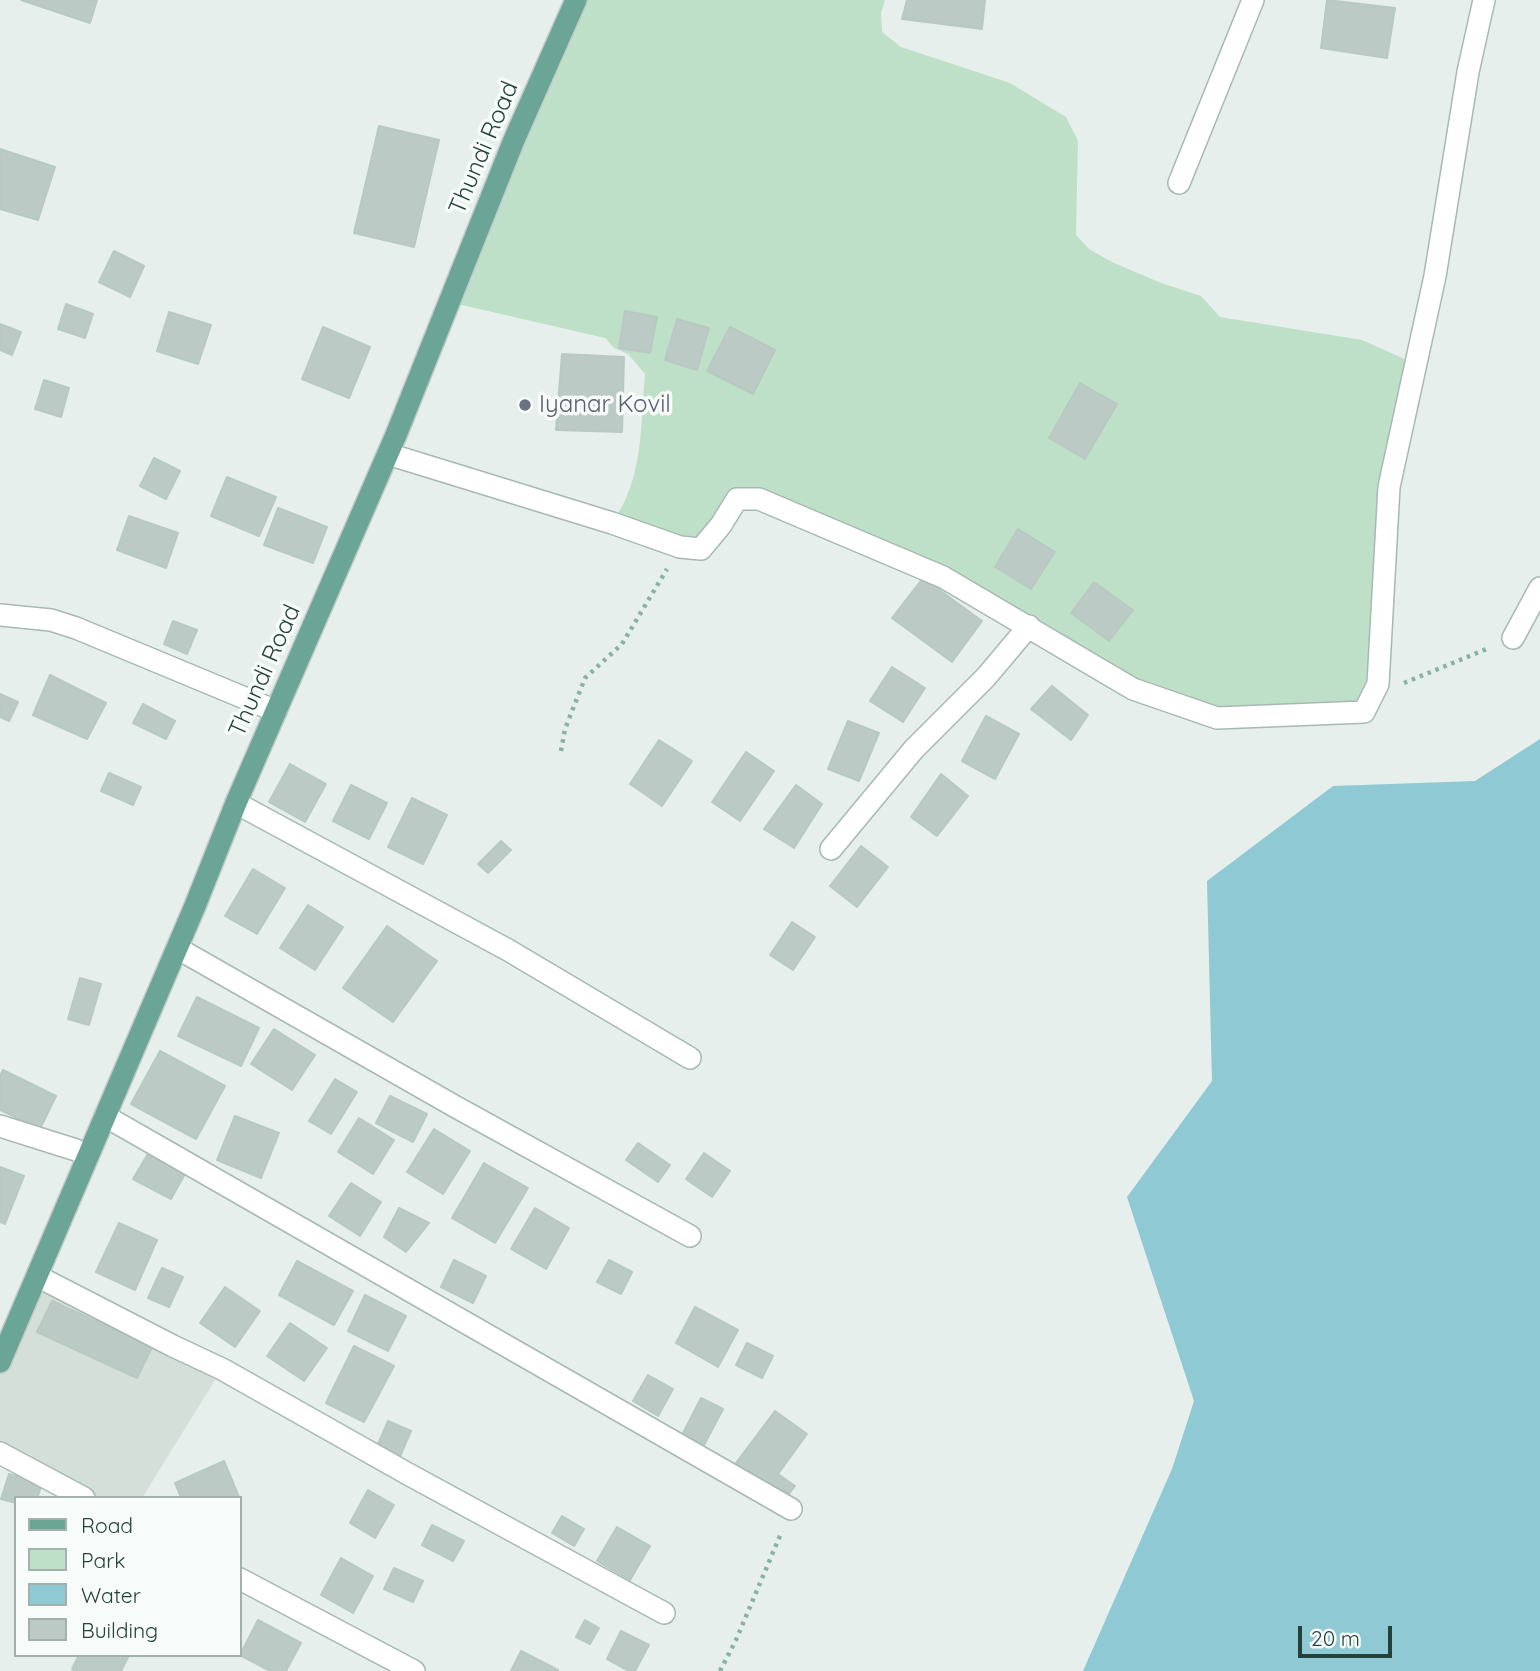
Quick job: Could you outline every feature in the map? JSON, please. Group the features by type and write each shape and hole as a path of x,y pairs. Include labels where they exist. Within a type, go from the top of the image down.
{"main road":[{"name":"Thundi Road","path":"2,1352 37,1276 236,803 388,454 514,140 576,0"}],"street":[{"path":"1178,183 1253,0"},
{"path":"388,454 612,523 680,547 701,549 721,525 737,499 759,499 943,577 1133,689 1217,718 1364,712 1378,684 1389,486 1436,275 1468,72 1484,0"},
{"path":"1513,638 1540,588"},
{"path":"0,615 51,620 76,628 276,711"},
{"path":"831,849 914,749 986,677 1029,626"},
{"path":"236,803 508,950 690,1058"},
{"path":"177,948 690,1236"},
{"path":"105,1116 791,1509"},
{"path":"0,1126 76,1150"},
{"path":"37,1276 222,1369 664,1613"},
{"path":"0,1453 80,1496"},
{"path":"242,1580 414,1671"}],"path":[{"path":"561,751 565,729 585,678 622,645 680,547"},
{"path":"1373,694 1419,678 1513,638"},
{"path":"720,1671 736,1640 791,1509"}],"shaded area":[{"path":"37,1276 222,1369 143,1496 80,1496 0,1453 0,1362"}],"green space":[{"path":"576,0 885,0 881,13 882,32 901,47 1010,83 1066,117 1078,141 1076,235 1089,249 1161,283 1201,296 1220,317 1362,340 1416,364 1389,487 1378,684 1364,712 1217,718 1133,689 943,577 737,499 701,549 612,523 630,488 639,452 645,374 628,354 614,348 605,338 449,302"}],"water":[{"path":"1540,739 1540,1671 1083,1671 1172,1469 1194,1401 1127,1197 1212,1081 1207,881 1333,786 1475,781"}],"building":[{"path":"21,0 97,0 90,23"},
{"path":"907,0 985,0 982,29 902,19"},
{"path":"1327,0 1395,8 1387,58 1321,48"},
{"path":"379,126 439,140 414,247 354,233"},
{"path":"0,149 55,167 38,220 0,209"},
{"path":"114,251 144,266 130,297 99,282"},
{"path":"66,304 93,314 85,338 58,329"},
{"path":"625,311 657,317 650,353 619,348"},
{"path":"169,312 211,325 198,364 157,351"},
{"path":"677,319 709,328 697,370 665,360"},
{"path":"0,324 21,332 12,355 0,350"},
{"path":"323,327 370,347 349,398 302,379"},
{"path":"730,327 775,350 753,394 707,371"},
{"path":"562,354 624,357 622,432 556,430"},
{"path":"44,380 69,388 61,417 35,409"},
{"path":"1080,383 1117,404 1085,459 1049,438"},
{"path":"154,458 180,471 166,499 140,486"},
{"path":"227,477 276,497 259,536 211,516"},
{"path":"278,508 327,527 313,563 264,545"},
{"path":"129,516 178,533 166,568 117,550"},
{"path":"1018,529 1055,552 1031,589 995,567"},
{"path":"923,578 982,621 952,662 892,618"},
{"path":"1094,582 1133,610 1109,641 1071,613"},
{"path":"173,621 197,630 187,654 164,644"},
{"path":"892,667 925,688 903,722 870,701"},
{"path":"50,675 106,703 87,739 33,715"},
{"path":"1052,686 1088,715 1071,740 1031,709"},
{"path":"0,694 18,702 9,721 0,717"},
{"path":"143,704 175,721 166,739 133,723"},
{"path":"986,716 1019,734 995,779 962,761"},
{"path":"848,721 879,733 859,781 828,769"},
{"path":"659,740 692,761 662,806 630,784"},
{"path":"746,752 774,771 740,821 712,802"},
{"path":"290,764 326,784 305,822 269,802"},
{"path":"109,773 141,787 133,805 101,791"},
{"path":"941,774 968,796 937,836 911,817"},
{"path":"351,785 387,803 369,839 333,821"},
{"path":"796,785 822,804 794,848 764,829"},
{"path":"412,798 447,815 423,864 388,847"},
{"path":"501,841 511,850 488,873 478,864"},
{"path":"861,846 888,867 857,907 830,886"},
{"path":"253,869 285,888 257,934 225,916"},
{"path":"308,905 343,927 315,970 280,948"},
{"path":"792,922 815,937 793,970 770,955"},
{"path":"387,926 437,961 393,1022 343,988"},
{"path":"80,978 101,984 89,1025 68,1019"},
{"path":"197,997 259,1028 241,1066 178,1036"},
{"path":"274,1029 315,1055 292,1090 251,1064"},
{"path":"160,1051 225,1086 196,1139 131,1104"},
{"path":"3,1070 56,1096 40,1129 0,1110 0,1076"},
{"path":"335,1079 357,1092 331,1134 309,1121"},
{"path":"390,1096 427,1114 413,1142 376,1123"},
{"path":"235,1116 279,1133 261,1178 217,1160"},
{"path":"359,1118 394,1140 373,1174 338,1152"},
{"path":"434,1129 470,1151 443,1194 407,1172"},
{"path":"638,1143 670,1165 658,1182 626,1160"},
{"path":"149,1152 186,1172 171,1199 133,1179"},
{"path":"704,1153 730,1171 712,1197 686,1179"},
{"path":"484,1163 528,1188 495,1243 452,1218"},
{"path":"0,1167 24,1176 5,1224 0,1222"},
{"path":"351,1183 381,1202 360,1236 329,1216"},
{"path":"399,1208 429,1223 406,1252 384,1237"},
{"path":"535,1208 569,1228 546,1269 511,1249"},
{"path":"119,1223 157,1240 135,1290 96,1272"},
{"path":"454,1260 486,1276 473,1303 441,1287"},
{"path":"609,1260 632,1272 621,1294 597,1282"},
{"path":"297,1261 353,1291 334,1325 279,1295"},
{"path":"162,1268 183,1277 169,1307 148,1298"},
{"path":"225,1287 260,1311 235,1347 200,1323"},
{"path":"365,1295 406,1316 388,1351 348,1331"},
{"path":"52,1301 152,1347 137,1378 37,1332"},
{"path":"695,1307 738,1330 718,1367 676,1343"},
{"path":"290,1323 327,1348 304,1381 267,1356"},
{"path":"747,1343 773,1356 762,1378 736,1365"},
{"path":"354,1346 394,1366 364,1422 326,1403"},
{"path":"648,1375 673,1389 658,1416 633,1401"},
{"path":"701,1398 723,1409 703,1447 681,1437"},
{"path":"775,1411 807,1434 778,1474 795,1486 785,1499 736,1463"},
{"path":"388,1421 411,1431 398,1461 375,1451"},
{"path":"224,1461 239,1496 180,1496 175,1483"},
{"path":"9,1474 42,1484 38,1496 14,1496 14,1502 1,1499"},
{"path":"368,1490 394,1505 375,1538 350,1523"},
{"path":"562,1516 584,1529 574,1546 552,1533"},
{"path":"432,1525 464,1541 453,1561 422,1545"},
{"path":"617,1527 650,1546 630,1580 597,1561"},
{"path":"341,1558 373,1576 353,1613 321,1595"},
{"path":"394,1568 423,1581 413,1602 384,1589"},
{"path":"258,1620 301,1643 286,1671 270,1671 242,1656"},
{"path":"585,1620 599,1628 590,1644 576,1637"},
{"path":"621,1631 649,1645 635,1671 629,1671 607,1659"},
{"path":"521,1651 558,1670 558,1671 511,1671"},
{"path":"78,1657 128,1657 121,1671 72,1669"}],"place":[{"name":"Iyanar Kovil","path":"525,405"}]}
